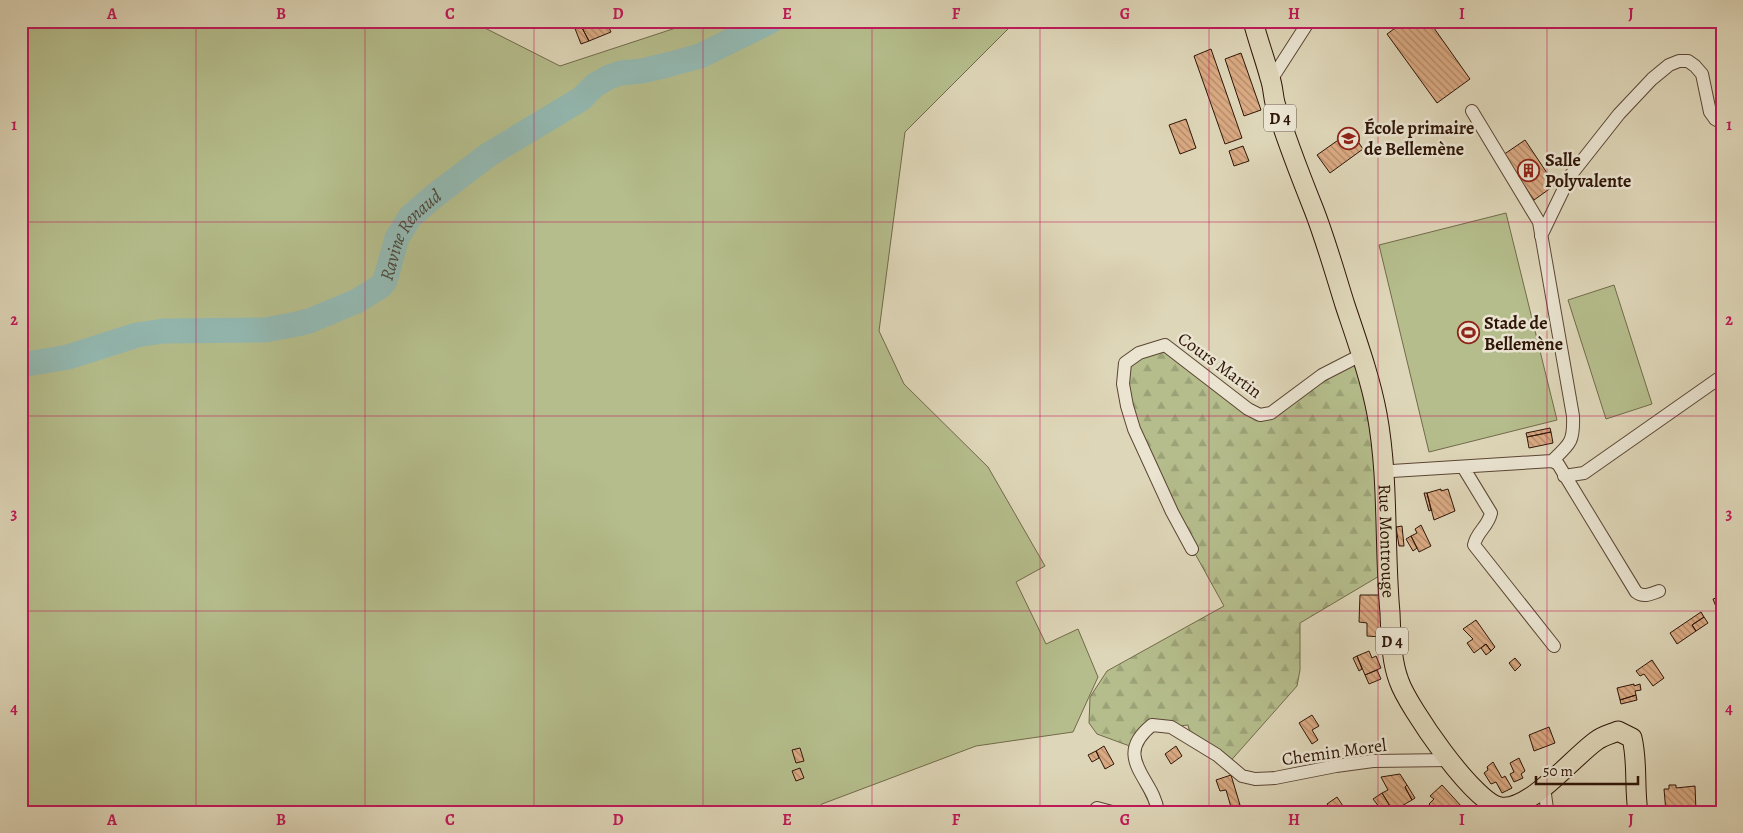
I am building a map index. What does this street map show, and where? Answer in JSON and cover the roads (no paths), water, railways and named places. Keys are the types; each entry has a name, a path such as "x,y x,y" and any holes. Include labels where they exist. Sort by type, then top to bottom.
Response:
{"main road":[{"name":"Rue Montrouge","path":"1253,21 1271,80 1274,100 1315,213 1361,355 1376,413 1382,452 1386,572 1394,666 1399,683 1408,700 1449,760 1484,800 1499,807 1520,804 1597,740 1618,731 1632,738 1636,765 1635,797 1638,812"}],"street":[{"path":"1271,80 1309,21"},
{"path":"1541,236 1570,176 1619,114 1668,65 1679,61 1688,62 1695,66 1702,74 1710,112 1715,119 1722,123"},
{"path":"1472,111 1539,222 1573,416 1573,432 1569,445 1552,461"},
{"name":"Cours Martin","path":"1192,549 1172,512 1134,429 1123,384 1125,363 1139,353 1164,344 1248,409 1260,415 1271,413 1322,375 1361,355"},
{"path":"1564,476 1584,472 1718,379 1722,379"},
{"path":"1383,476 1392,471 1552,461 1558,464 1636,592 1640,595 1648,595 1659,591"},
{"path":"1463,467 1491,513 1490,522 1476,537 1474,544 1554,646"},
{"name":"Chemin Morel","path":"1158,812 1158,806 1152,792 1136,765 1135,748 1142,734 1152,726 1170,727 1217,755 1242,776 1255,779 1275,778 1373,761 1449,760"},
{"path":"1544,786 1547,809 1544,812"},
{"path":"1093,812 1097,808 1112,812"}],"waterway":[{"name":"Ravine Renaud","path":"21,365 68,357 137,335 163,331 265,330 297,324 357,301 381,286 385,281 397,238 410,217 488,155 581,99 595,85 609,77 621,73 642,71 700,56 771,21"}],"place":[{"name":"École primaire de Bellemène","path":"1348,138"},
{"name":"Salle Polyvalente","path":"1529,170"},
{"name":"Stade de Bellemène","path":"1468,333"}]}
